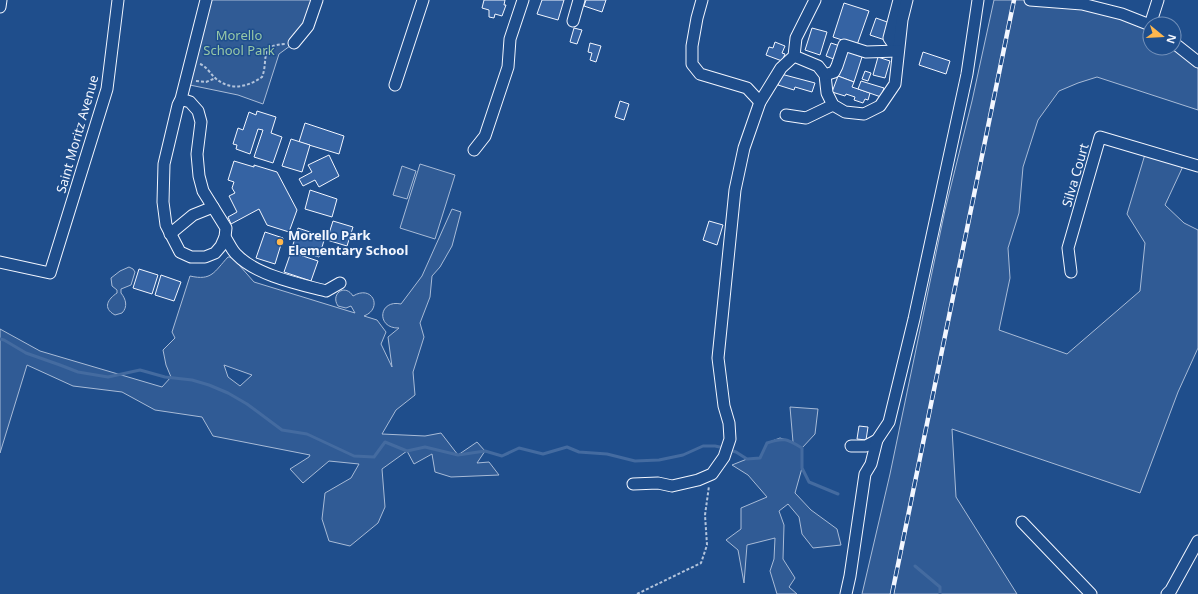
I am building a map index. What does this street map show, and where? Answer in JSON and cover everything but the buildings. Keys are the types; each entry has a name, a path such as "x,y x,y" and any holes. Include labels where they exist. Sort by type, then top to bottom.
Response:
{"street":[{"path":"0,7 1,0"},
{"name":"Saint Moritz Avenue","path":"0,262 50,273 107,89 118,0"},
{"path":"182,99 190,102 198,111 201,122 197,154 199,176 203,191 226,228 225,237 221,246 214,253 204,257 191,257 180,252 166,225 163,202 164,164 178,105 182,99 206,0"},
{"path":"294,43 308,26 316,0"},
{"path":"395,85 423,0"},
{"path":"474,150 485,136 508,67 510,39 523,0"},
{"path":"573,22 579,0"},
{"path":"702,0 692,46 692,64 700,74 747,88 760,102"},
{"path":"633,484 658,482 672,486 698,480 710,475 724,457 730,439 729,423 724,406 718,358 735,190 744,148 760,102 781,68 794,56 796,38 815,0"},
{"path":"898,51 889,38 899,0"},
{"path":"794,56 818,66 825,75 827,93 833,105 845,112 864,114 880,106 895,84 902,20 907,0"},
{"path":"846,594 865,474 870,464 877,440 889,422 912,327 967,74 978,0"},
{"path":"1030,0 1082,4 1122,14 1142,22"},
{"path":"1153,16 1158,0"},
{"path":"825,75 834,72 844,45 866,52 898,51"},
{"path":"1182,49 1198,62"},
{"path":"786,115 806,118 833,105"},
{"name":"Silva Court","path":"1071,272 1068,248 1100,138 1198,166"},
{"path":"170,234 193,215 213,207"},
{"path":"225,237 236,255 252,267 293,282 326,291 340,283"},
{"path":"851,446 866,446 877,440"},
{"path":"1022,522 1091,594"},
{"path":"1167,594 1171,590 1198,541"}],"path":[{"path":"191,61 204,65 216,78 226,85 235,87 257,81 262,77 265,58 270,47 275,44 294,43"},
{"path":"187,78 198,82 206,82 216,78"},
{"path":"637,594 701,563 707,545 705,515 710,475"}],"green space":[{"name":"Morello School Park","path":"206,0 317,0 294,43 279,54 263,104 238,95 185,84"},
{"path":"994,0 1083,0 1142,22 1142,56 1182,56 1182,53 1198,62 1198,110 1097,77 1059,91 1038,120 1023,167 1019,213 1008,248 1010,278 999,330 1067,354 1140,291 1145,243 1127,214 1146,151 1185,162 1165,205 1184,223 1198,230 1198,348 1178,392 1140,493 952,429 956,497 1017,594 862,594 890,474 945,210 972,101"},
{"path":"420,164 455,175 435,239 400,228"},
{"path":"402,166 416,171 407,199 393,195"},
{"path":"452,209 461,212 452,246 440,267 432,276 430,297 420,323 424,337 413,372 415,395 396,410 382,434 425,436 441,433 458,455 477,442 485,451 477,463 489,462 499,475 451,477 435,472 432,454 414,464 407,451 382,469 385,507 378,523 350,546 329,541 322,519 325,493 351,478 359,464 329,461 303,483 290,469 310,455 213,436 202,417 155,410 122,392 73,386 27,365 0,453 0,329 40,351 162,387 171,377 166,365 163,350 175,338 172,332 190,276 208,276 216,271 228,257 232,257 254,282 355,313 351,306 346,308 338,306 336,302 337,294 343,290 346,290 353,296 360,293 370,295 374,303 373,308 370,313 364,316 377,320 386,332 381,344 392,367 388,337 399,328 386,324 383,320 384,310 393,304 401,304 422,276","holes":["224,365 252,375 240,386 228,377"]},
{"path":"129,267 135,272 131,285 121,289 126,306 122,313 115,315 108,307 109,301 117,293 117,290 112,286 111,278 120,271"},
{"path":"790,407 818,409 815,434 802,448 802,468 795,493 811,510 837,529 841,545 813,548 802,534 799,517 788,504 779,511 784,525 783,559 795,578 789,587 797,594 777,594 770,571 774,559 775,538 747,545 744,583 738,550 726,540 741,529 741,508 767,497 748,475 732,465 747,459 760,458 767,443 780,438 793,442"}],"waterway":[{"path":"0,339 26,353 78,372 108,377 140,370 165,377 192,380 209,385 228,393 247,404 282,430 307,434 354,456 374,457 385,442 407,451 425,447 458,455 485,451 502,456 519,448 543,454 567,447 579,452 607,454 635,461 659,460 683,455 703,446 724,448"},
{"path":"729,450 736,452 747,459 760,458 767,443 778,440 789,441 802,448 802,468 809,482 838,494"},
{"path":"915,566 940,587 940,594"}],"railway":[{"path":"892,594 1014,0"}],"place":[{"name":"Morello Park Elementary School","path":"280,242"}]}
